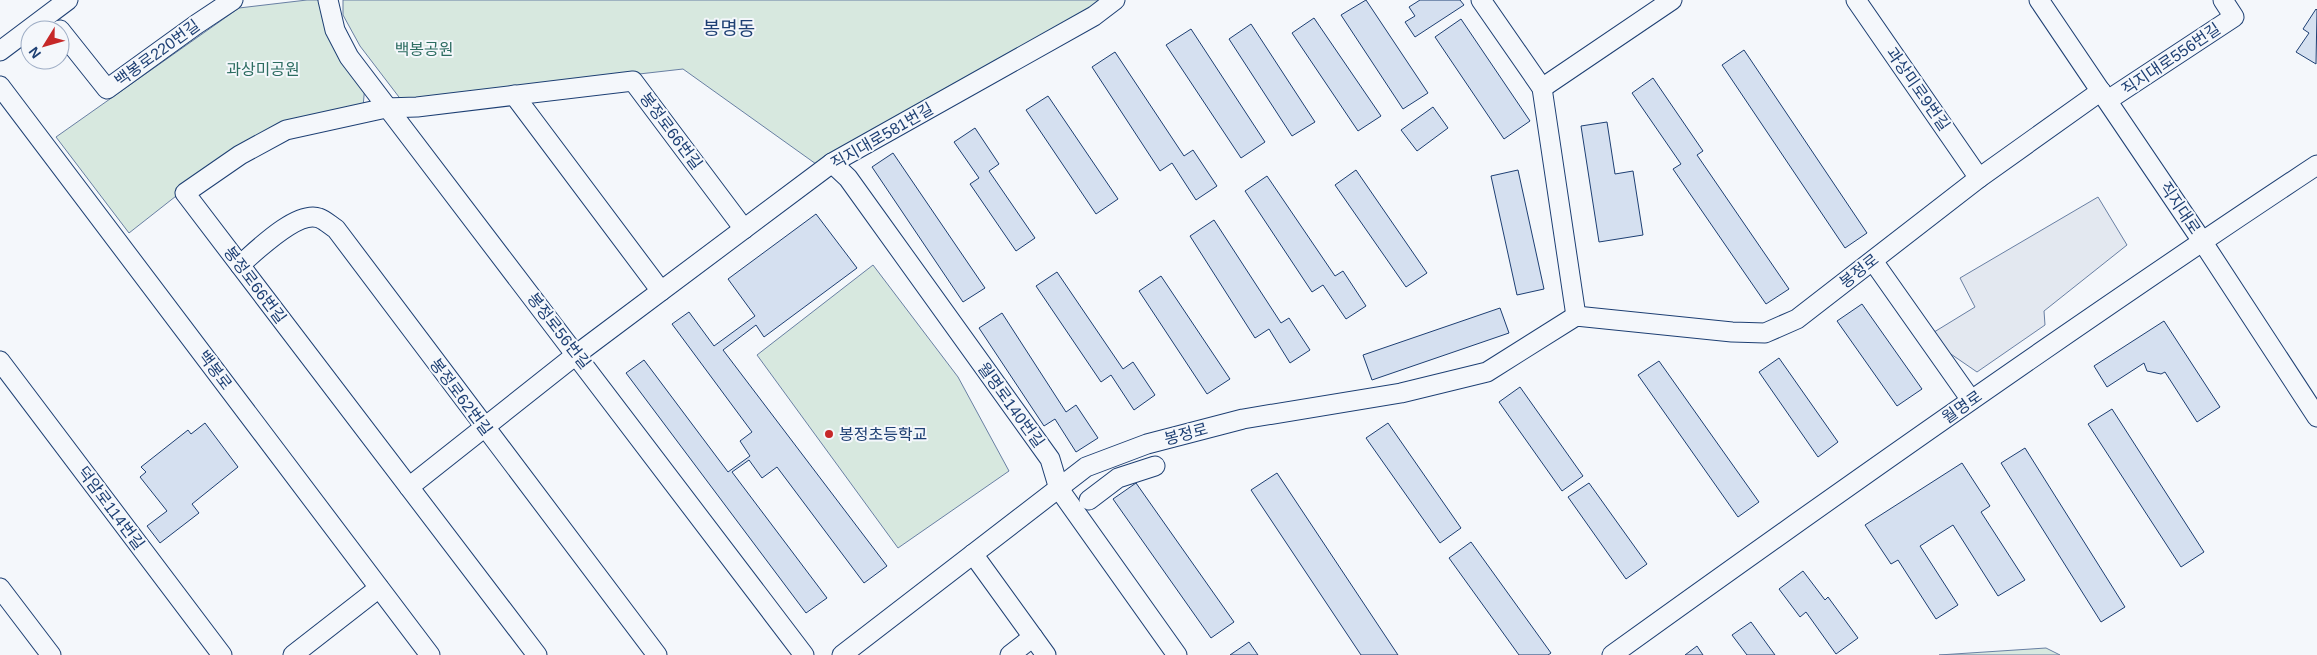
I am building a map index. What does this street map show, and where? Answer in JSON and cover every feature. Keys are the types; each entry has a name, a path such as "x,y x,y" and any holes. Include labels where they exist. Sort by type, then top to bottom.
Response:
{"street":[{"path":"0,51 68,0"},
{"name":"백봉로220번길","path":"70,43 107,89 196,24 233,0"},
{"name":"봉정로56번길","path":"328,0 335,30 349,57 386,108 577,354 804,655"},
{"name":"직지대로581번길","path":"409,487 577,354 832,163 1094,16 1115,0"},
{"path":"1480,0 1542,88 1576,316"},
{"path":"1542,88 1672,0"},
{"name":"과상미로9번길","path":"1856,0 1979,178"},
{"name":"직지대로","path":"2039,0 2202,241 2317,418"},
{"name":"직지대로556번길","path":"2104,96 2234,16 2223,0"},
{"path":"48,15 52,20"},
{"name":"봉정로66번길","path":"537,655 185,193 240,155 286,130 386,108 417,107 633,81 744,229"},
{"name":"백봉로","path":"0,86 430,655"},
{"path":"514,95 661,291"},
{"name":"봉정로","path":"842,655 1086,467 1146,444 1243,419 1401,393 1488,372 1576,316 1732,332 1765,333 1797,319 1979,178 2104,96"},
{"name":"월명로140번길","path":"832,163 848,178 1050,459 1059,489 1177,655"},
{"name":"월명로","path":"1612,655 1971,400 2202,241 2317,165"},
{"name":"봉정로62번길","path":"240,265 277,234 299,220 318,218 336,229 657,655"},
{"path":"1872,261 1971,400"},
{"name":"덕암로114번길","path":"0,361 222,655"},
{"path":"1089,500 1118,478 1154,466"},
{"path":"974,554 1046,655"},
{"path":"0,588 52,655"},
{"path":"292,655 380,588"},
{"path":"1010,655 1033,637"}],"green space":[{"name":"과상미공원","path":"318,0 331,38 365,85 363,107 286,128 185,189 129,233 56,137 239,8"},
{"name":"백봉공원","path":"343,0 1104,0 816,164 683,69 402,101 360,46 343,15"},
{"path":"873,265 958,377 1009,471 898,548 757,355"},
{"path":"2046,648 2060,655 1939,655"}],"shaded area":[{"path":"2098,197 2127,245 2044,311 2045,325 1977,372 1926,337 1975,307 1960,278"}],"building":[{"path":"1366,0 1428,93 1403,109 1341,15"},
{"path":"1420,0 1460,0 1464,5 1415,37 1405,22 1415,16 1409,7"},
{"path":"2316,9 2316,64 2296,52 2309,33 2303,29"},
{"path":"1314,18 1381,116 1358,131 1292,33"},
{"path":"1461,19 1530,121 1504,139 1435,37"},
{"path":"1251,24 1315,122 1292,136 1229,39"},
{"path":"1191,29 1265,142 1241,158 1166,45"},
{"path":"1744,50 1867,233 1845,248 1722,65"},
{"path":"1115,52 1184,156 1193,150 1217,186 1196,200 1172,163 1160,171 1092,67"},
{"path":"1653,78 1703,151 1697,155 1789,289 1766,304 1673,169 1681,164 1632,93"},
{"path":"1048,96 1118,199 1096,214 1026,110"},
{"path":"1433,107 1448,128 1417,151 1401,130"},
{"path":"1607,122 1615,174 1633,171 1643,235 1599,242 1581,126"},
{"path":"975,128 999,164 989,171 1035,238 1016,251 970,184 979,178 954,142"},
{"path":"893,153 985,288 963,302 872,167"},
{"path":"1356,170 1427,273 1406,287 1335,185"},
{"path":"1518,170 1544,289 1517,295 1491,176"},
{"path":"1267,176 1335,276 1343,271 1366,306 1346,319 1323,285 1312,292 1245,191"},
{"path":"816,214 857,268 764,337 756,325 723,350 887,566 864,583 777,467 762,478 749,460 732,472 827,598 806,613 626,373 644,360 728,472 750,456 740,441 752,432 672,324 689,312 714,346 755,316 728,279"},
{"path":"1214,220 1281,323 1289,318 1310,350 1290,363 1269,329 1255,338 1190,236"},
{"path":"1057,272 1123,369 1133,362 1155,395 1134,410 1111,375 1101,382 1036,286"},
{"path":"1161,276 1230,379 1207,394 1139,291"},
{"path":"1862,304 1922,389 1897,406 1837,321"},
{"path":"1500,308 1509,333 1372,380 1363,355"},
{"path":"1002,313 1066,412 1076,405 1098,438 1076,452 1055,419 1044,426 979,328"},
{"path":"2164,321 2220,407 2197,422 2165,372 2161,374 2147,371 2144,363 2107,387 2094,366"},
{"path":"1779,358 1838,442 1818,457 1759,372"},
{"path":"1659,361 1759,502 1738,517 1638,375"},
{"path":"1520,387 1583,476 1562,491 1499,402"},
{"path":"2112,409 2204,552 2181,567 2088,424"},
{"path":"205,423 238,467 192,504 199,513 160,543 147,526 167,511 140,477 146,472 141,467 188,430 191,434"},
{"path":"1388,423 1461,528 1440,543 1366,438"},
{"path":"2025,448 2125,607 2101,622 2001,463"},
{"path":"1962,463 1990,506 1981,512 2025,580 1998,596 1953,525 1920,546 1958,605 1936,619 1898,560 1891,564 1865,525"},
{"path":"1277,473 1398,655 1361,655 1251,490"},
{"path":"1136,483 1234,622 1211,638 1113,499"},
{"path":"1589,483 1647,564 1626,579 1568,497"},
{"path":"1471,542 1551,653 1548,655 1519,655 1449,558"},
{"path":"1803,571 1825,600 1828,597 1858,638 1836,654 1806,612 1800,617 1779,589"},
{"path":"1751,622 1775,655 1747,655 1732,635"},
{"path":"1249,642 1258,655 1230,655"},
{"path":"1697,646 1703,655 1685,655"}],"place":[{"name":"봉정초등학교","path":"829,434"}],"district":[{"name":"봉명동","path":"729,28"}]}
